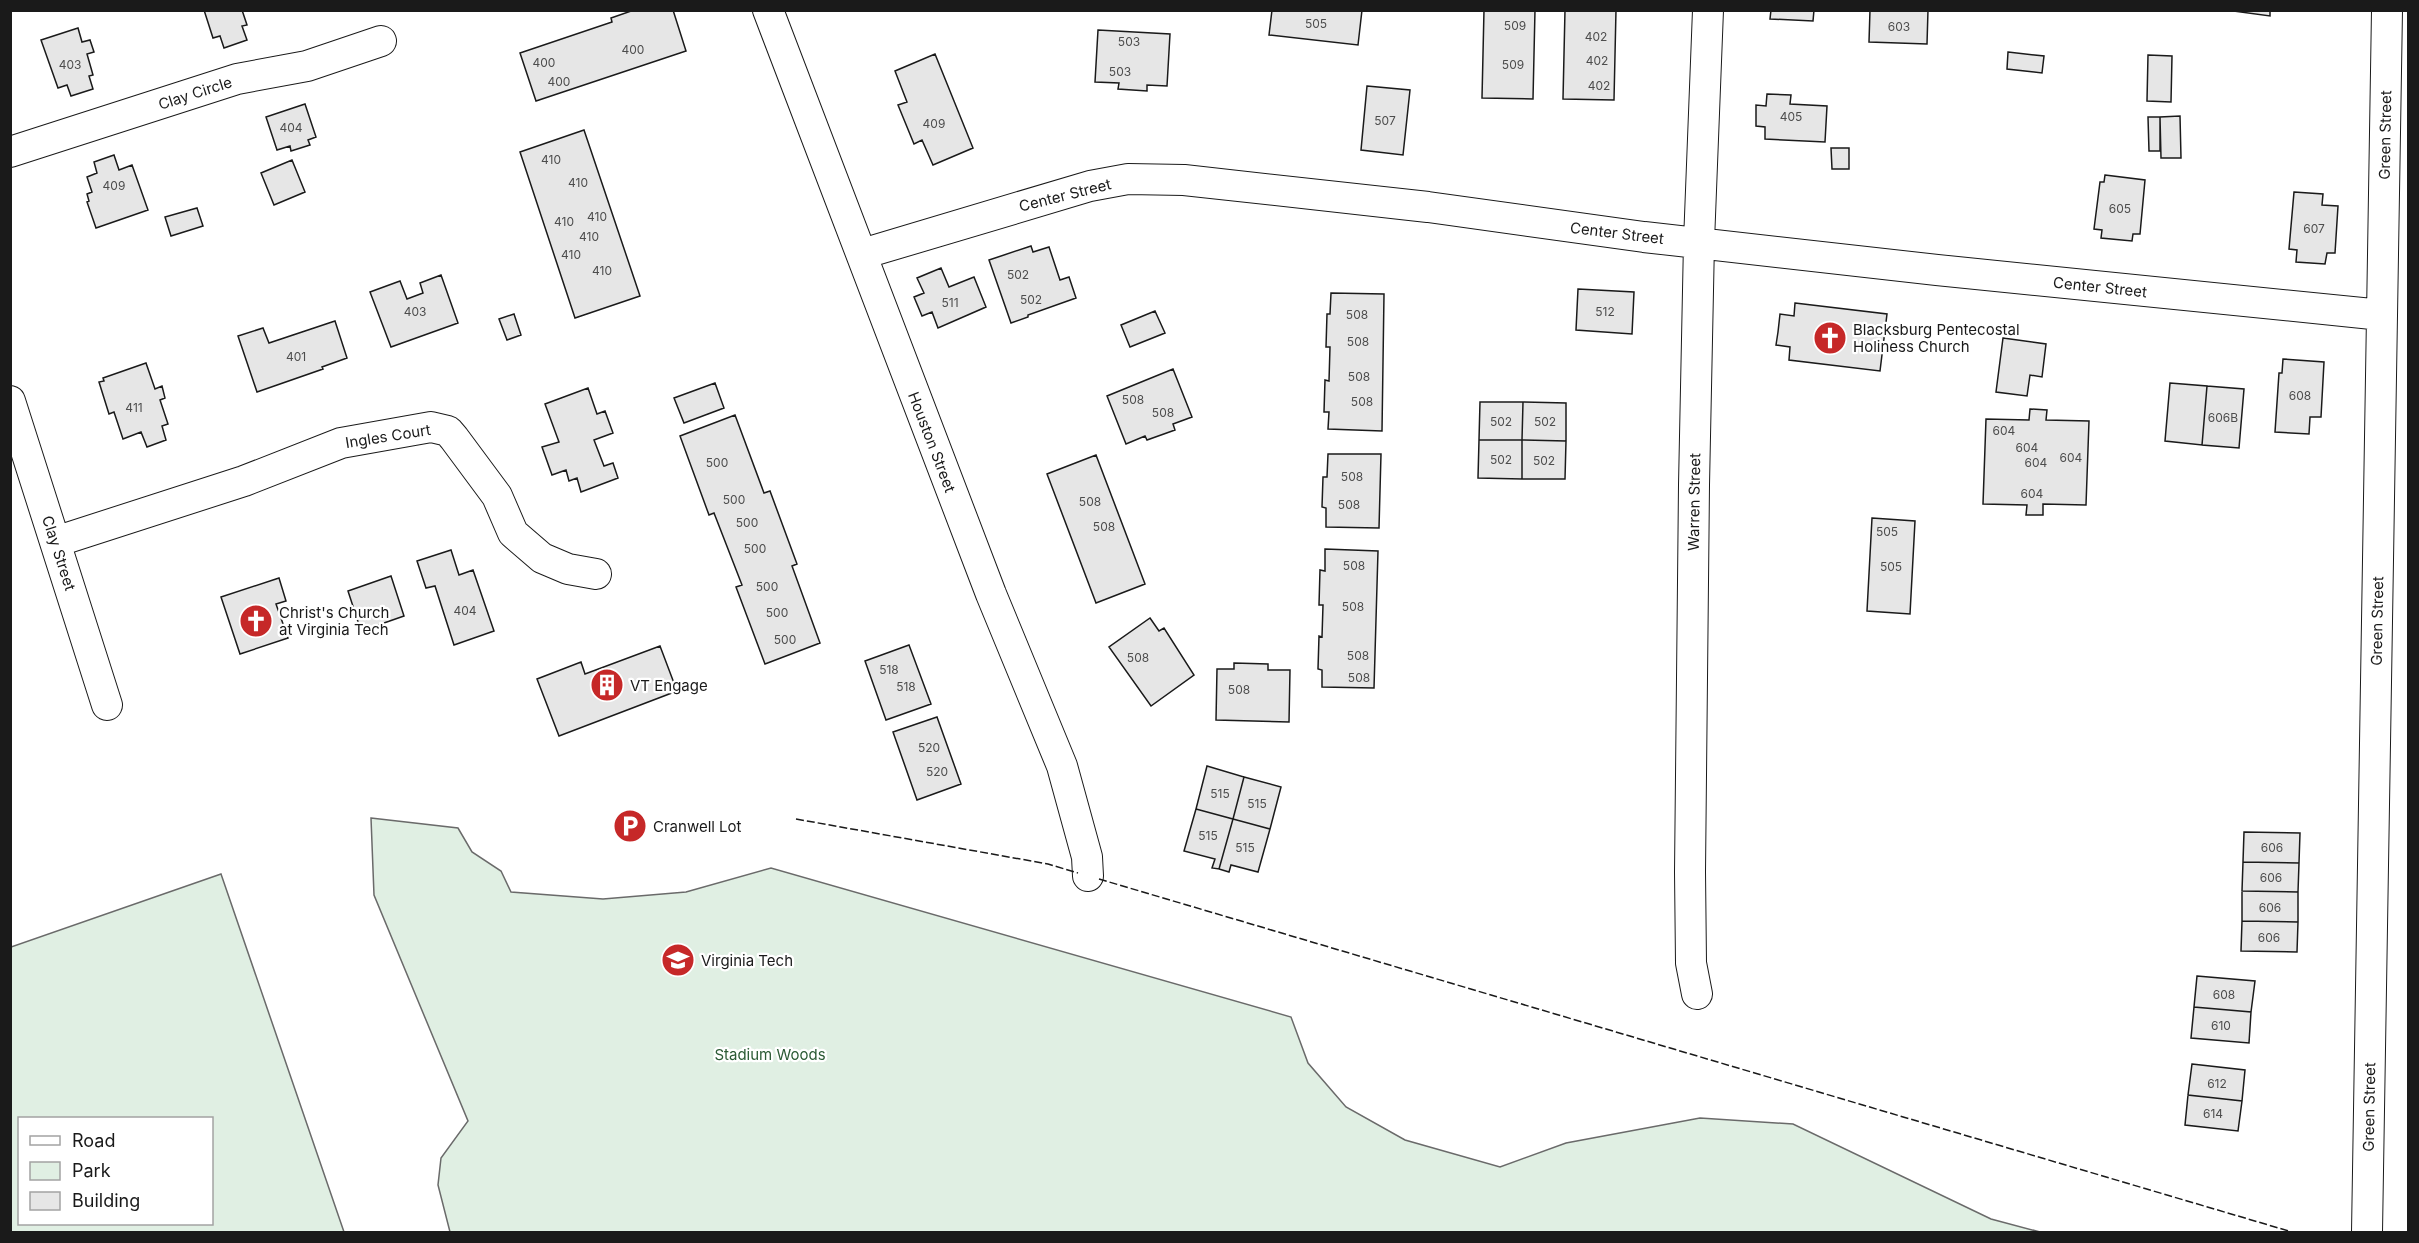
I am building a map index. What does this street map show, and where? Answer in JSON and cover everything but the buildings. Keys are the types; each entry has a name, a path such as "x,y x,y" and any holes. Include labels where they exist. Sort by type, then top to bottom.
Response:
{"street":[{"name":"Houston Street","path":"768,10 991,594 1062,766 1087,857 1088,876"},
{"name":"Warren Street","path":"1697,994 1691,963 1690,872 1699,242 1708,10"},
{"name":"Green Street","path":"2367,1232 2387,10"},
{"name":"Clay Circle","path":"10,152 237,79 307,66 381,41"},
{"name":"Center Street","path":"862,254 1070,191 1128,179 1150,178 1428,207 1937,270 2382,315"},
{"name":"Clay Street","path":"10,400 107,705"},
{"name":"Ingles Court","path":"55,542 244,481 341,443 437,427 448,431 496,496 513,533 542,558 568,569 596,574"}],"green space":[{"name":"Stadium Woods","path":"371,818 458,828 472,852 501,871 511,892 603,899 686,892 771,868 1291,1017 1308,1063 1346,1107 1405,1140 1500,1167 1566,1143 1700,1118 1793,1124 1991,1219 2040,1232 450,1232 438,1185 441,1158 468,1121 374,895"},
{"path":"221,874 344,1232 11,1232 11,947"}],"fence":[{"path":"796,819 1048,864 1078,873"},
{"path":"1099,879 2292,1232"}],"place":[{"name":"Blacksburg Pentecostal Holiness Church","path":"1830,338"},
{"name":"Christ's Church at Virginia Tech","path":"256,621"},
{"name":"VT Engage","path":"607,685"},
{"name":"Cranwell Lot","path":"630,826"},
{"name":"Virginia Tech","path":"678,960"}]}
